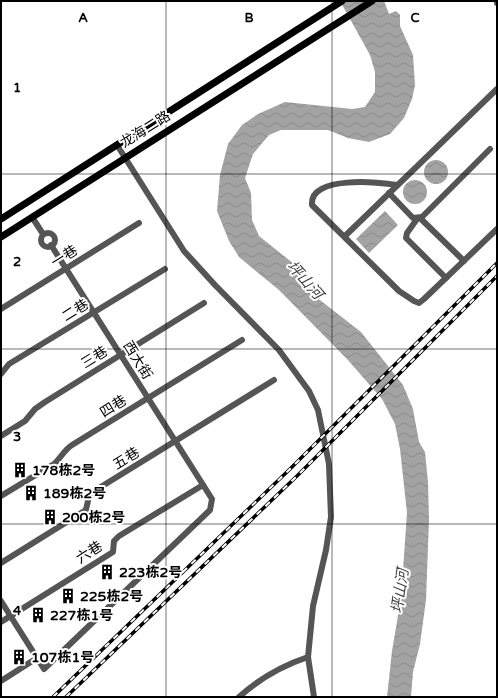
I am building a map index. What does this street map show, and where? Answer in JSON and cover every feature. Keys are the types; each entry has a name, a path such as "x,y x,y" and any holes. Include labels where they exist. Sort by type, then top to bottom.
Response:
{"main road":[{"name":"龙海二路","path":"1,218 342,1"},
{"name":"龙海二路","path":"1,237 372,1"}],"street":[{"path":"345,236 497,89"},
{"path":"117,145 184,250 215,285 279,350 308,390 318,410 329,464 331,517 326,550 313,606 308,657 314,697"},
{"path":"446,278 406,238 407,233 419,218 490,149"},
{"path":"397,185 368,182 330,185 322,188 311,200 312,205 399,291 414,302 419,303 424,299 497,229"},
{"path":"389,193 413,218 419,218 464,261"},
{"path":"32,217 43,234 41,238 43,245 51,245 54,242 53,235 49,233 43,234"},
{"name":"一巷","path":"1,309 139,223"},
{"name":"西大街","path":"37,658 44,669 210,510 212,499 51,245"},
{"name":"二巷","path":"1,374 9,364 165,269"},
{"name":"三巷","path":"1,436 25,421 35,409 44,402 204,304"},
{"name":"四巷","path":"1,496 54,464 60,459 65,450 72,445 242,340"},
{"name":"五巷","path":"1,562 86,510 89,496 92,493 274,380"},
{"name":"六巷","path":"1,622 113,552 114,542 119,536 204,486"},
{"path":"1,601 37,658 1,681"},
{"path":"239,697 266,675 286,664 308,657"}],"water":[{"path":"340,1 384,1 389,14 396,11 400,15 400,26 413,55 415,85 412,99 404,118 390,134 369,142 348,138 328,130 281,130 269,135 253,154 245,178 251,193 252,220 259,236 299,268 305,286 316,297 361,332 403,385 413,409 419,442 425,452 428,482 429,520 426,600 420,644 413,672 411,697 387,697 392,651 401,598 407,513 400,449 395,424 382,399 347,359 279,290 239,257 229,241 217,211 220,175 228,144 242,125 258,114 285,102 352,109 365,107 375,92 375,72 370,55"},
{"path":"436,160 441,161 447,167 447,177 441,183 436,184 431,183 425,177 424,172 425,167 431,161"},
{"path":"415,180 420,181 426,187 426,197 420,203 415,204 410,203 404,197 403,192 404,187 410,181"},
{"path":"385,211 398,225 369,253 356,239"}],"railway":[{"path":"53,697 290,469 497,263"},
{"path":"66,697 297,476 497,276"}],"place":[{"name":"178栋2号","path":"20,470"},
{"name":"189栋2号","path":"31,493"},
{"name":"200栋2号","path":"50,517"},
{"name":"223栋2号","path":"107,572"},
{"name":"225栋2号","path":"68,596"},
{"name":"227栋1号","path":"38,615"},
{"name":"107栋1号","path":"19,657"}],"water label":[{"name":"坪山河","path":"305,280"},
{"name":"坪山河","path":"400,591"}]}
